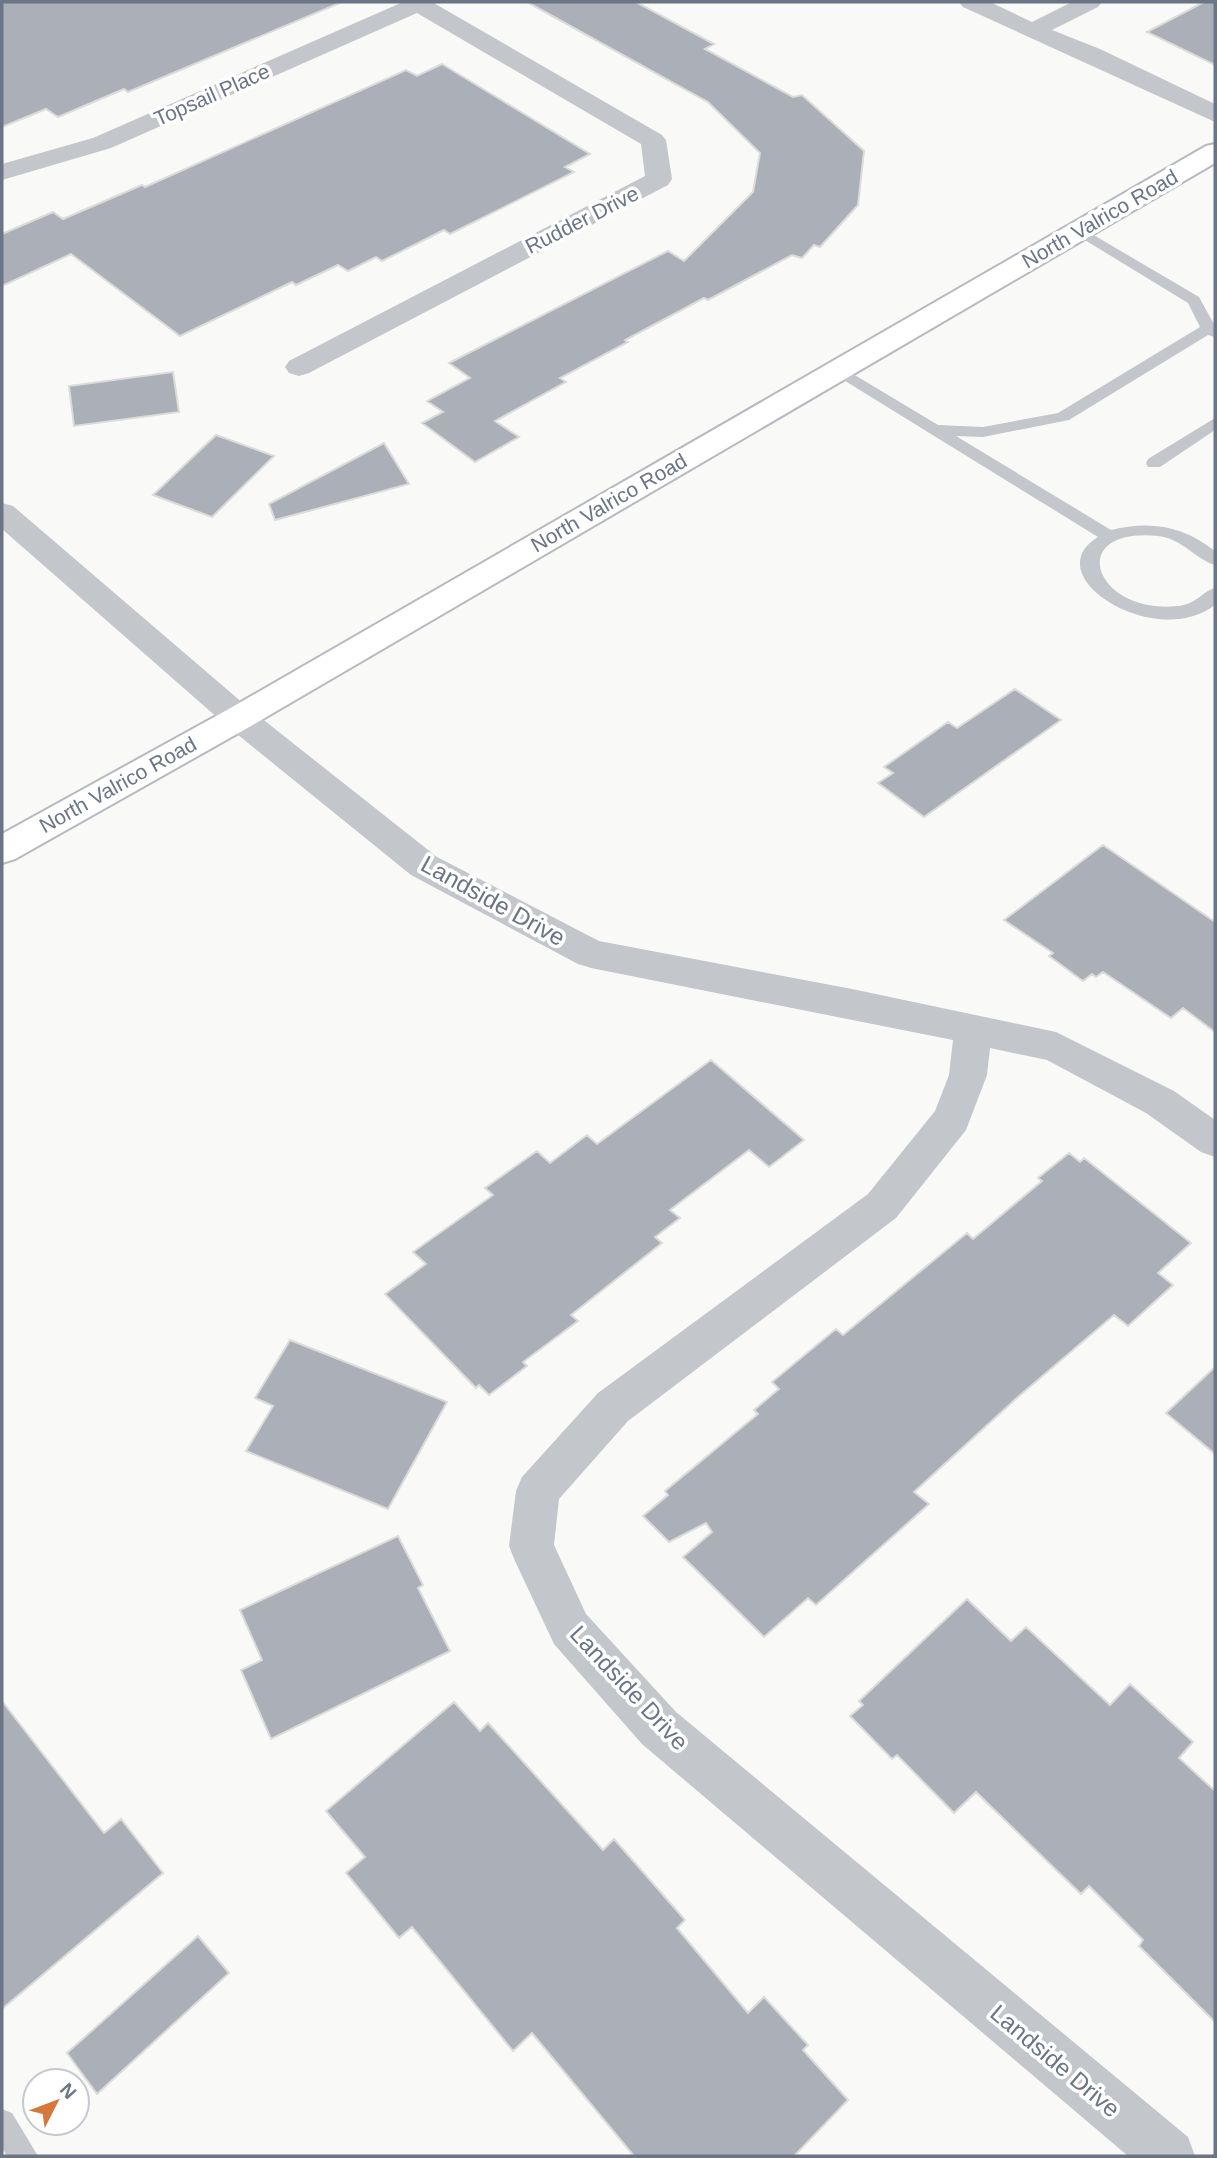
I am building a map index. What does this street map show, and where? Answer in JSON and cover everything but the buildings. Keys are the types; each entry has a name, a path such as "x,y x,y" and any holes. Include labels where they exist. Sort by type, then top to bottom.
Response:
{"street":[{"path":"971,2 1032,31 1091,54 1215,114"},
{"path":"1032,31 1090,2"},
{"name":"Topsail Place","path":"2,172 102,143 416,3"},
{"name":"Rudder Drive","path":"299,367 659,179 653,139 416,3"},
{"name":"North Valrico Road","path":"2,850 239,718 1215,152"},
{"name":"Landside Drive","path":"6,522 239,718 424,866 591,954 1056,1047 1160,1102 1215,1141"},
{"name":"Landside Drive","path":"973,1029 968,1075 952,1119 882,1206 613,1407 538,1491 531,1546 570,1629 659,1728 1169,2156"}],"lane":[{"path":"932,430 983,432 1063,417 1211,330 1194,300 1080,231"},
{"path":"837,371 1109,536"},
{"path":"1154,463 1215,423"},
{"path":"1215,559 1204,547 1187,537 1167,530 1136,529 1109,536 1096,546 1090,559 1090,573 1099,588 1114,600 1145,611 1179,613 1198,608 1215,594"},
{"path":"2,2123 24,2156"}]}
